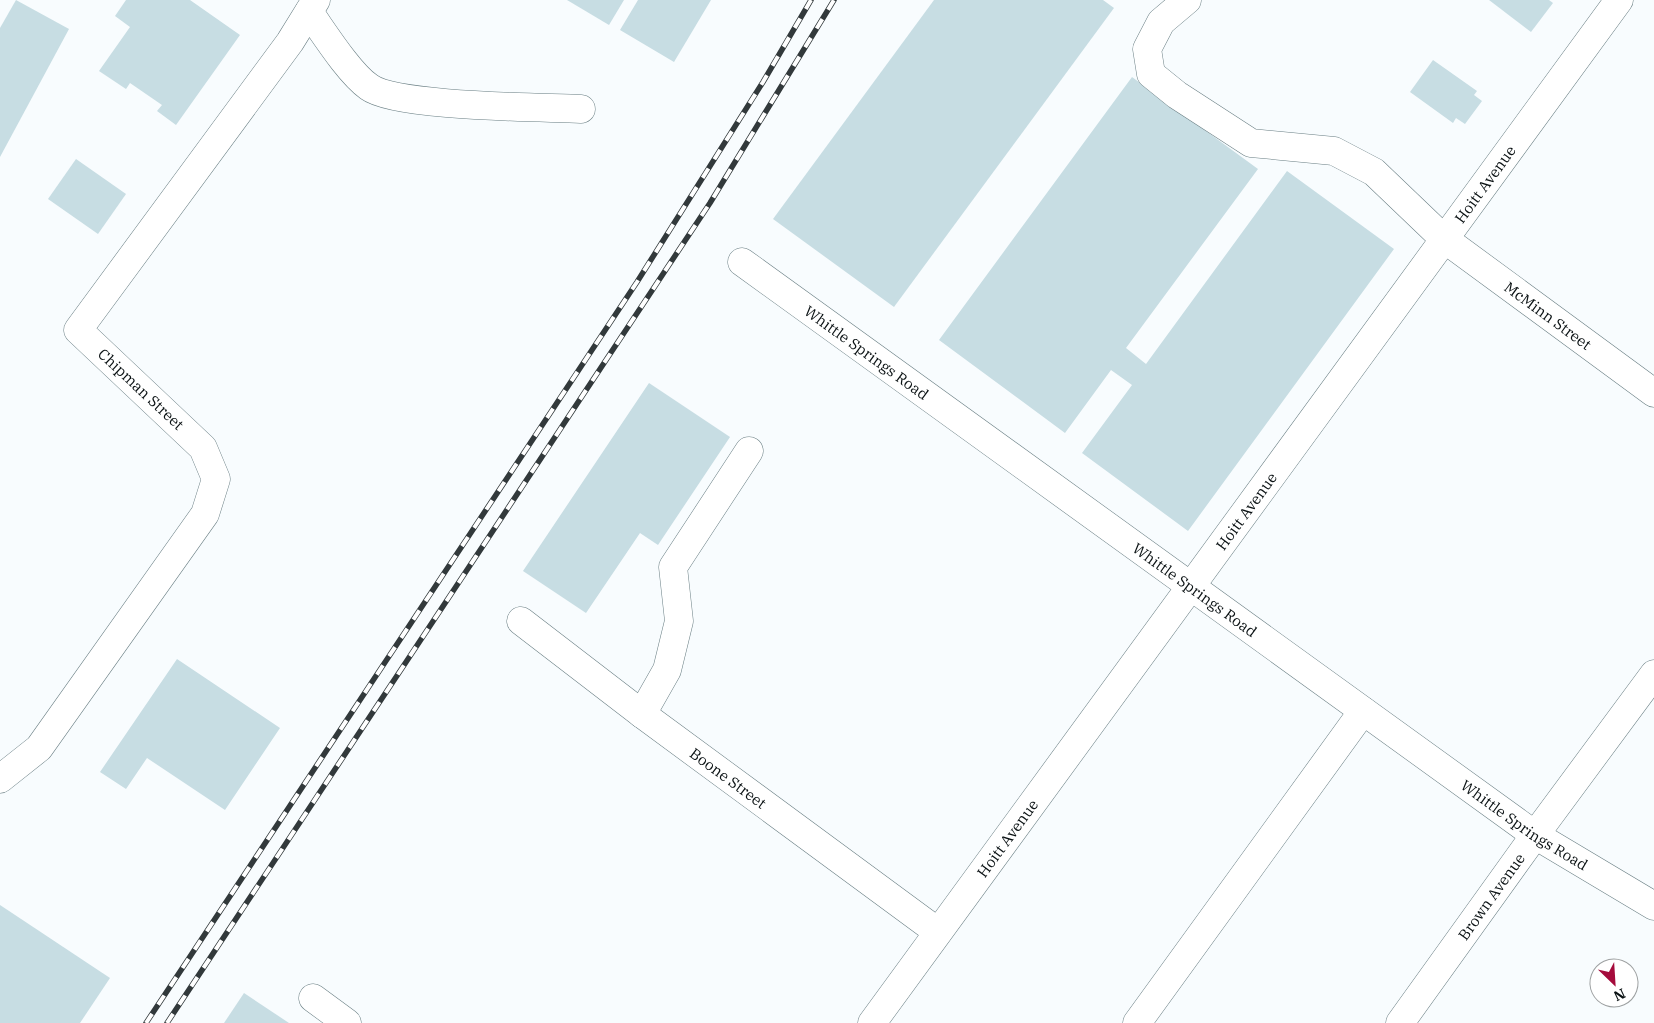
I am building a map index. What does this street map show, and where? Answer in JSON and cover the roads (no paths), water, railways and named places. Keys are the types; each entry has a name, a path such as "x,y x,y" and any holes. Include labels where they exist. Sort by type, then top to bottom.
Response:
{"street":[{"name":"McMinn Street","path":"1187,0 1161,22 1147,49 1151,74 1177,95 1251,143 1334,151 1374,172 1443,238 1654,392"},
{"name":"Hoitt Avenue","path":"872,1023 1192,586 1443,238 1619,0"},
{"path":"313,6 343,58 369,88 406,100 581,109"},
{"name":"Chipman Street","path":"0,779 5,777 39,748 205,514 216,479 203,448 78,330 290,42 313,6"},
{"name":"Whittle Springs Road","path":"742,262 1535,835 1654,906"},
{"path":"642,714 667,670 679,621 673,567 749,452"},
{"name":"Boone Street","path":"521,621 642,714 938,932"},
{"name":"Brown Avenue","path":"1400,1023 1654,674"},
{"path":"1138,1023 1362,711"},
{"path":"313,998 347,1023"}],"railway":[{"path":"146,1023 637,282 763,82 811,0"},
{"path":"167,1023 710,203 834,0"}]}
